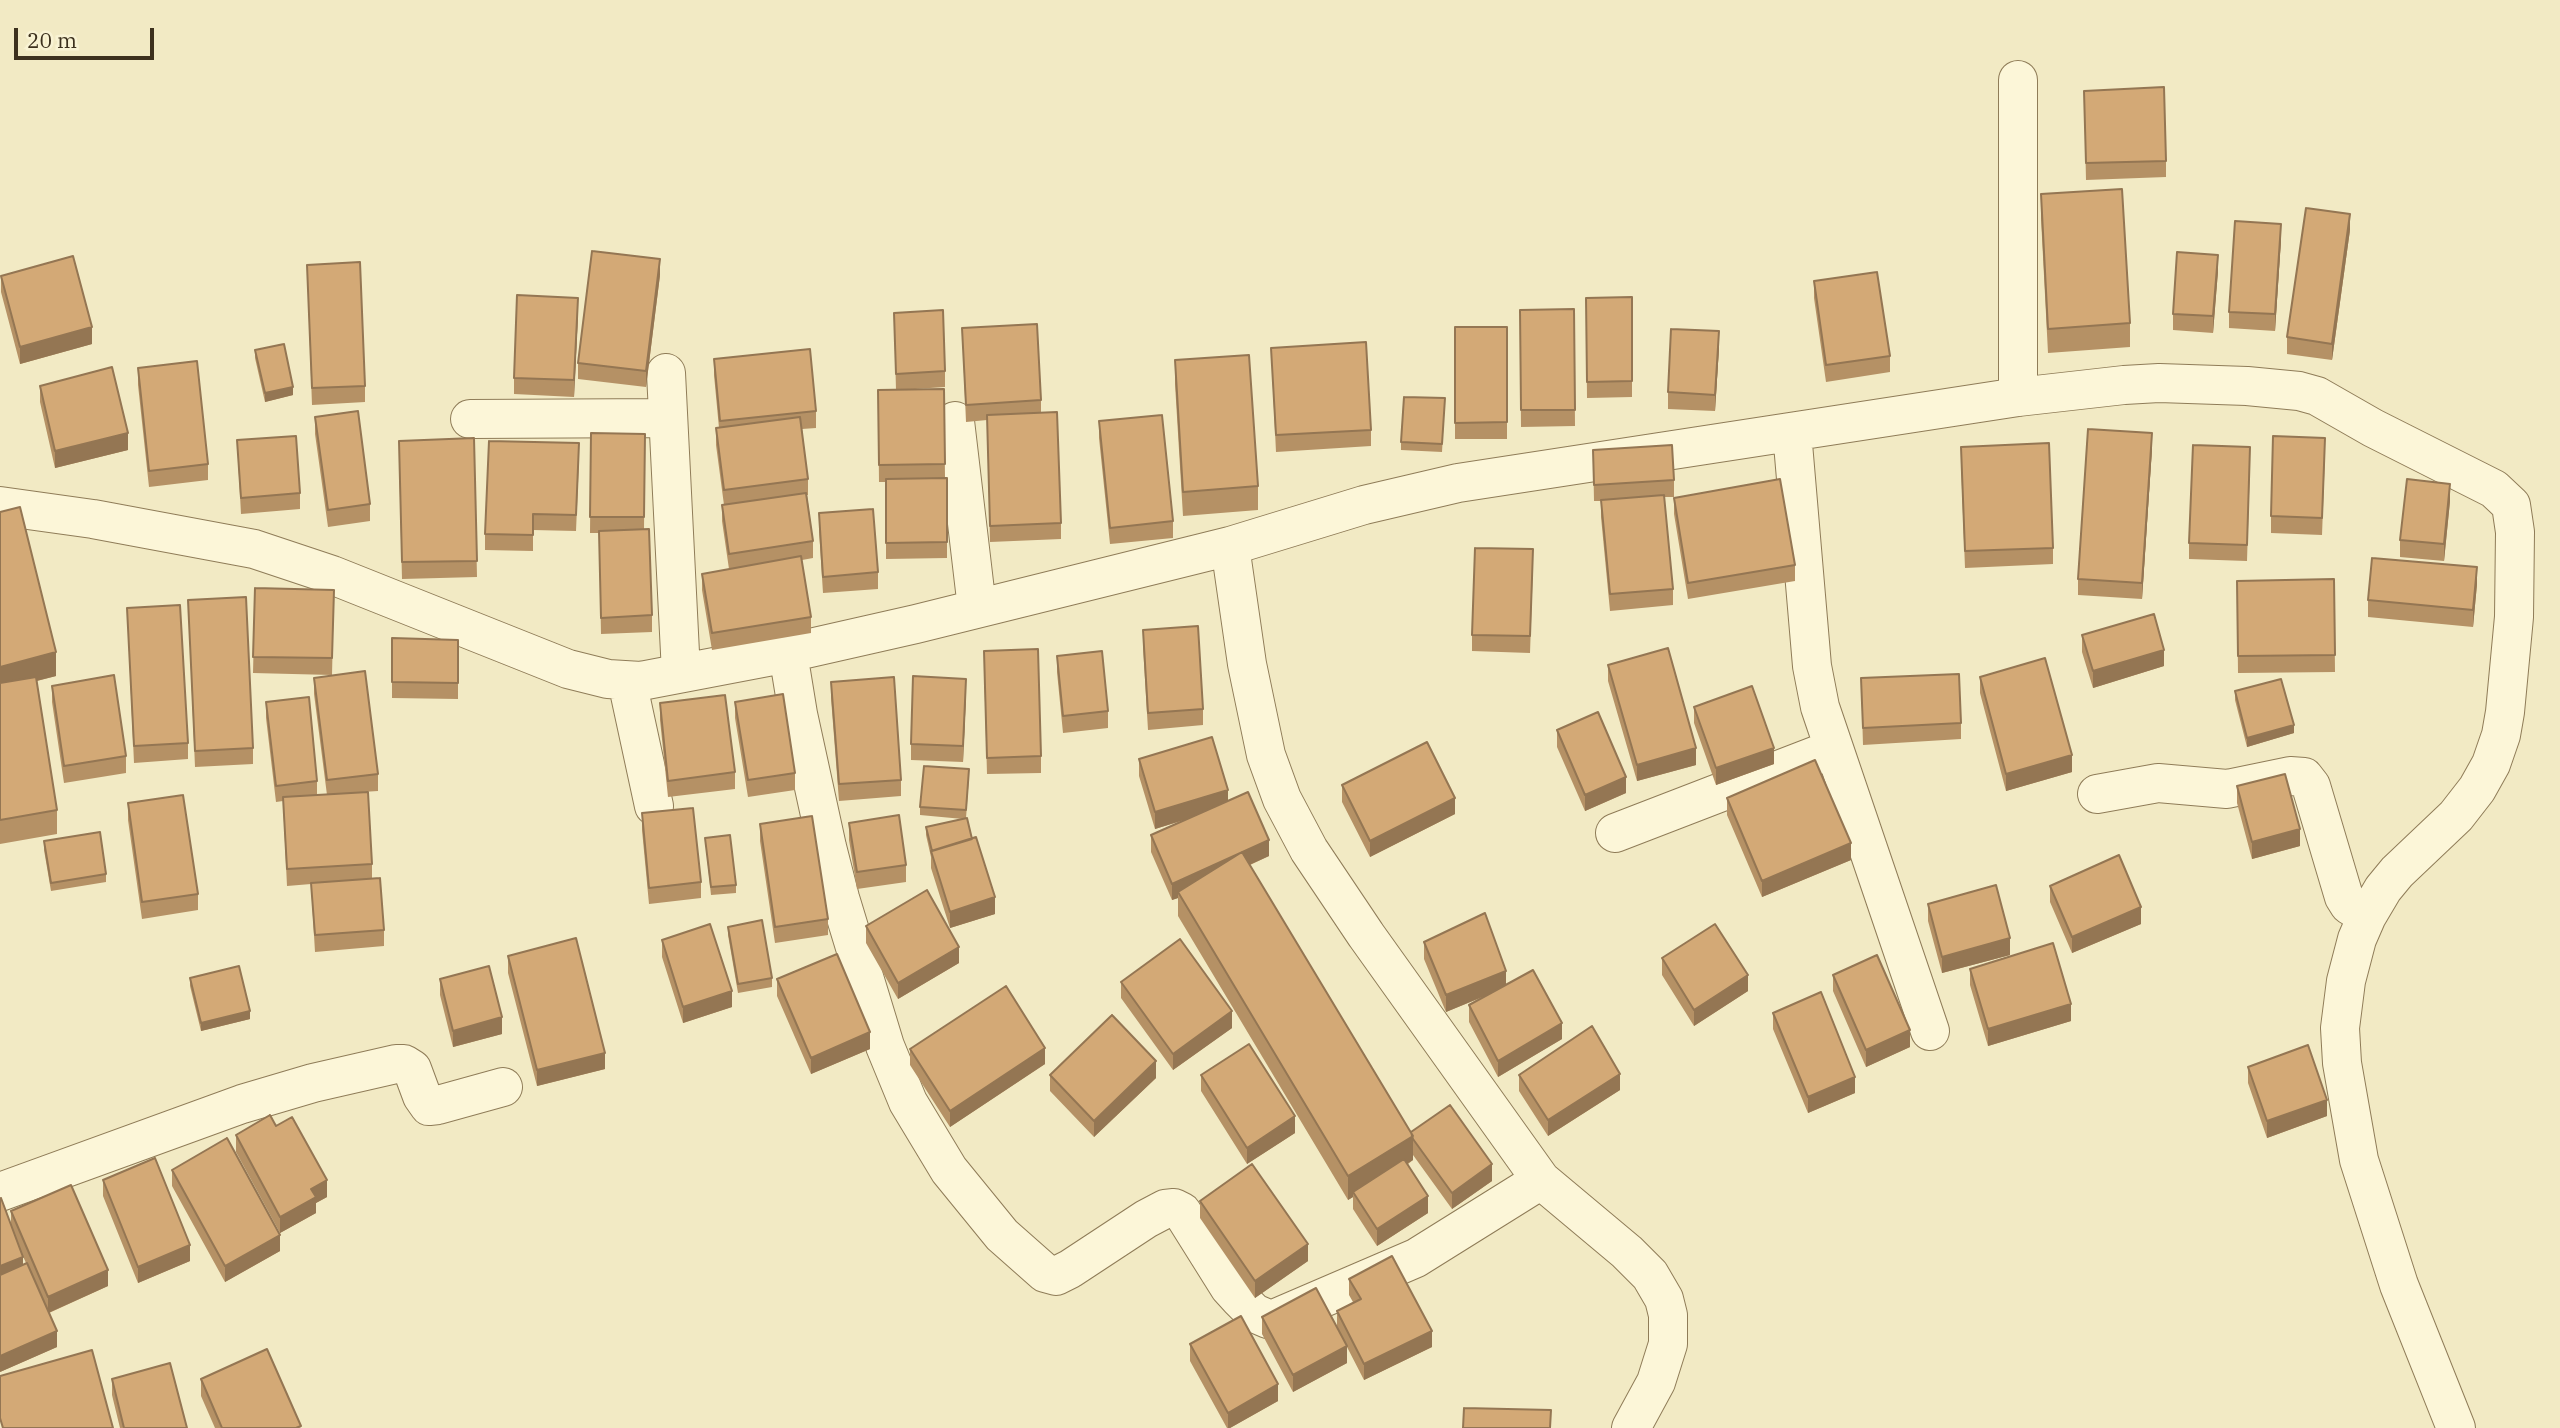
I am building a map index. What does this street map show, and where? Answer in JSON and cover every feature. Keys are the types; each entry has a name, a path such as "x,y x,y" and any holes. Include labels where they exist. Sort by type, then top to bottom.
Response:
{"street":[{"path":"2018,80 2018,397"},
{"path":"666,373 681,673"},
{"path":"0,506 82,517 254,549 332,575 541,660 600,677 641,681 788,653 977,608 1230,546 1364,505 1458,483 2018,397 2159,383 2299,391 2317,396 2373,428 2494,489 2511,505 2515,532 2514,617 2505,712 2498,745 2477,789 2456,816 2383,889 2367,916 2357,939 2346,981 2340,1028 2358,1160 2399,1284 2456,1428"},
{"path":"470,419 667,418"},
{"path":"955,421 977,608"},
{"path":"1792,432 1812,666 1820,707 1930,1031"},
{"path":"1230,546 1247,664 1264,745 1293,822 1309,850 1366,935 1541,1180 1627,1252 1650,1275 1664,1299 1668,1315 1668,1344 1656,1382 1631,1428"},
{"path":"788,653 798,714 846,919 885,1046 908,1102 949,1170 1002,1235 1045,1273 1056,1276 1070,1269 1146,1219 1174,1208 1182,1212 1229,1287 1239,1298 1254,1313 1275,1319 1416,1258 1541,1180"},
{"path":"627,681 654,806"},
{"path":"1615,833 1833,749"},
{"path":"2097,794 2158,783 2227,789 2290,776 2304,777 2311,786 2344,897 2349,905 2367,916"},
{"path":"0,1192 242,1104 313,1083 396,1064 404,1064 412,1069 422,1096 429,1106 503,1087"}],"building":[{"path":"2164,87 2166,161 2086,163 2084,91"},
{"path":"2122,189 2130,323 2048,329 2041,194"},
{"path":"2306,208 2350,214 2332,344 2287,337"},
{"path":"2235,221 2281,224 2275,314 2229,312"},
{"path":"592,251 660,259 646,371 578,363"},
{"path":"2177,252 2218,255 2213,316 2173,314"},
{"path":"73,256 92,327 20,347 1,276"},
{"path":"360,262 365,386 312,388 307,265"},
{"path":"1877,272 1890,356 1826,365 1814,281"},
{"path":"517,295 578,298 574,380 514,378"},
{"path":"1632,297 1632,381 1587,382 1586,298"},
{"path":"1574,309 1575,410 1521,410 1520,310"},
{"path":"943,310 945,371 896,374 894,313"},
{"path":"1037,324 1041,400 966,405 962,328"},
{"path":"1455,327 1507,327 1507,422 1455,423"},
{"path":"1671,329 1719,331 1715,395 1668,392"},
{"path":"1366,342 1371,430 1276,435 1271,348"},
{"path":"284,344 293,387 265,393 255,350"},
{"path":"810,349 816,411 720,421 714,359"},
{"path":"1249,355 1258,486 1183,492 1175,360"},
{"path":"197,361 208,464 149,471 138,368"},
{"path":"112,367 128,433 55,451 40,386"},
{"path":"944,389 945,464 879,465 878,390"},
{"path":"1404,397 1445,398 1442,444 1401,442"},
{"path":"358,411 370,504 328,510 315,417"},
{"path":"1057,412 1061,523 990,526 987,415"},
{"path":"1162,415 1173,521 1110,528 1099,421"},
{"path":"800,417 808,479 724,490 716,428"},
{"path":"2088,429 2152,433 2142,583 2078,579"},
{"path":"591,433 645,434 644,517 590,517"},
{"path":"296,436 300,493 241,498 237,440"},
{"path":"2273,436 2325,438 2322,518 2271,516"},
{"path":"474,438 477,561 402,562 399,441"},
{"path":"489,441 579,443 576,515 533,514 533,535 485,534"},
{"path":"2049,443 2053,548 1965,551 1961,447"},
{"path":"1672,445 1674,480 1594,485 1593,450"},
{"path":"2193,445 2250,447 2247,545 2189,543"},
{"path":"947,478 947,542 886,543 886,479"},
{"path":"1780,479 1795,565 1688,583 1674,498"},
{"path":"2407,479 2450,484 2444,544 2400,540"},
{"path":"806,493 813,541 729,554 722,505"},
{"path":"1664,495 1673,589 1610,594 1601,500"},
{"path":"20,507 56,652 0,667 0,512"},
{"path":"873,509 878,572 823,577 819,513"},
{"path":"649,529 652,615 601,618 599,531"},
{"path":"1475,548 1533,549 1530,636 1472,635"},
{"path":"801,556 811,617 712,633 702,574"},
{"path":"2372,558 2477,567 2473,610 2368,600"},
{"path":"2334,579 2335,655 2238,656 2237,581"},
{"path":"255,588 334,590 332,658 253,657"},
{"path":"246,597 253,748 195,751 188,600"},
{"path":"180,605 188,743 134,746 127,608"},
{"path":"2154,614 2164,650 2093,671 2082,635"},
{"path":"1198,626 1203,709 1148,713 1143,630"},
{"path":"392,638 458,640 458,683 392,682"},
{"path":"1668,648 1696,748 1637,765 1608,665"},
{"path":"1038,649 1041,756 987,758 984,651"},
{"path":"1102,651 1108,711 1063,716 1057,656"},
{"path":"2045,658 2072,755 2006,774 1980,677"},
{"path":"365,671 378,774 327,780 314,678"},
{"path":"1959,674 1961,723 1863,728 1861,678"},
{"path":"114,675 126,756 64,766 52,686"},
{"path":"913,676 966,679 963,746 911,744"},
{"path":"36,677 57,810 0,820 0,683"},
{"path":"894,677 901,780 839,784 831,682"},
{"path":"2281,679 2294,725 2247,738 2235,691"},
{"path":"1752,686 1774,748 1716,768 1694,707"},
{"path":"783,694 795,773 748,780 735,702"},
{"path":"725,695 735,772 668,781 660,703"},
{"path":"309,697 317,781 276,786 266,702"},
{"path":"1598,712 1626,777 1585,795 1557,730"},
{"path":"1212,737 1228,790 1155,812 1139,759"},
{"path":"1427,742 1455,798 1370,841 1342,785"},
{"path":"1815,760 1851,843 1762,881 1727,798"},
{"path":"924,766 969,769 966,810 920,807"},
{"path":"2285,774 2300,829 2252,842 2237,786"},
{"path":"368,792 372,864 287,869 283,797"},
{"path":"1248,792 1269,840 1172,884 1151,835"},
{"path":"183,795 198,894 142,902 128,803"},
{"path":"693,808 701,882 649,888 642,813"},
{"path":"899,815 906,865 857,872 849,823"},
{"path":"812,816 828,919 775,927 760,824"},
{"path":"967,818 972,839 932,851 926,827"},
{"path":"100,832 106,874 51,883 44,841"},
{"path":"730,835 736,885 711,887 705,838"},
{"path":"976,837 995,897 950,912 931,851"},
{"path":"1242,852 1413,1136 1348,1176 1178,892"},
{"path":"2119,855 2141,907 2072,937 2050,886"},
{"path":"380,878 384,930 315,935 311,883"},
{"path":"1996,885 2010,938 1942,957 1928,904"},
{"path":"927,890 959,947 898,983 866,926"},
{"path":"1485,913 1506,971 1446,995 1424,942"},
{"path":"762,920 772,978 738,984 728,927"},
{"path":"710,924 732,991 683,1007 662,940"},
{"path":"1715,924 1748,975 1694,1010 1662,958"},
{"path":"576,938 605,1053 537,1070 508,956"},
{"path":"1180,939 1232,1011 1173,1054 1121,982"},
{"path":"2053,943 2071,1004 1988,1029 1970,969"},
{"path":"837,954 870,1032 811,1058 777,979"},
{"path":"1877,955 1910,1030 1866,1050 1833,975"},
{"path":"239,966 250,1011 201,1023 190,978"},
{"path":"489,966 502,1017 453,1031 440,979"},
{"path":"1533,970 1562,1023 1498,1061 1469,1005"},
{"path":"1006,986 1045,1048 950,1111 910,1049"},
{"path":"1821,992 1855,1077 1808,1097 1773,1013"},
{"path":"1112,1015 1156,1061 1094,1121 1050,1075"},
{"path":"1592,1026 1620,1074 1548,1120 1519,1075"},
{"path":"1249,1044 1295,1116 1247,1148 1201,1075"},
{"path":"2308,1045 2327,1100 2267,1121 2248,1067"},
{"path":"1450,1105 1492,1164 1452,1193 1413,1139 1411,1132"},
{"path":"270,1115 276,1126 292,1117 327,1180 311,1189 316,1197 280,1217 236,1135"},
{"path":"227,1138 280,1235 225,1266 172,1170"},
{"path":"155,1158 190,1245 138,1267 103,1180"},
{"path":"1404,1159 1428,1196 1377,1229 1353,1192"},
{"path":"1252,1164 1308,1244 1255,1281 1200,1201"},
{"path":"71,1185 108,1270 48,1297 11,1211"},
{"path":"0,1199 23,1257 0,1266"},
{"path":"1392,1256 1432,1331 1364,1364 1337,1311 1361,1299 1349,1279"},
{"path":"27,1263 57,1331 0,1356 0,1275"},
{"path":"1316,1288 1347,1346 1293,1375 1262,1317"},
{"path":"1241,1316 1278,1384 1228,1413 1190,1344"},
{"path":"267,1349 301,1426 222,1428 201,1379"},
{"path":"92,1350 113,1428 3,1428 0,1418 0,1376"},
{"path":"170,1363 187,1428 124,1428 112,1379"},
{"path":"1464,1408 1551,1410 1550,1428 1463,1428"}]}
